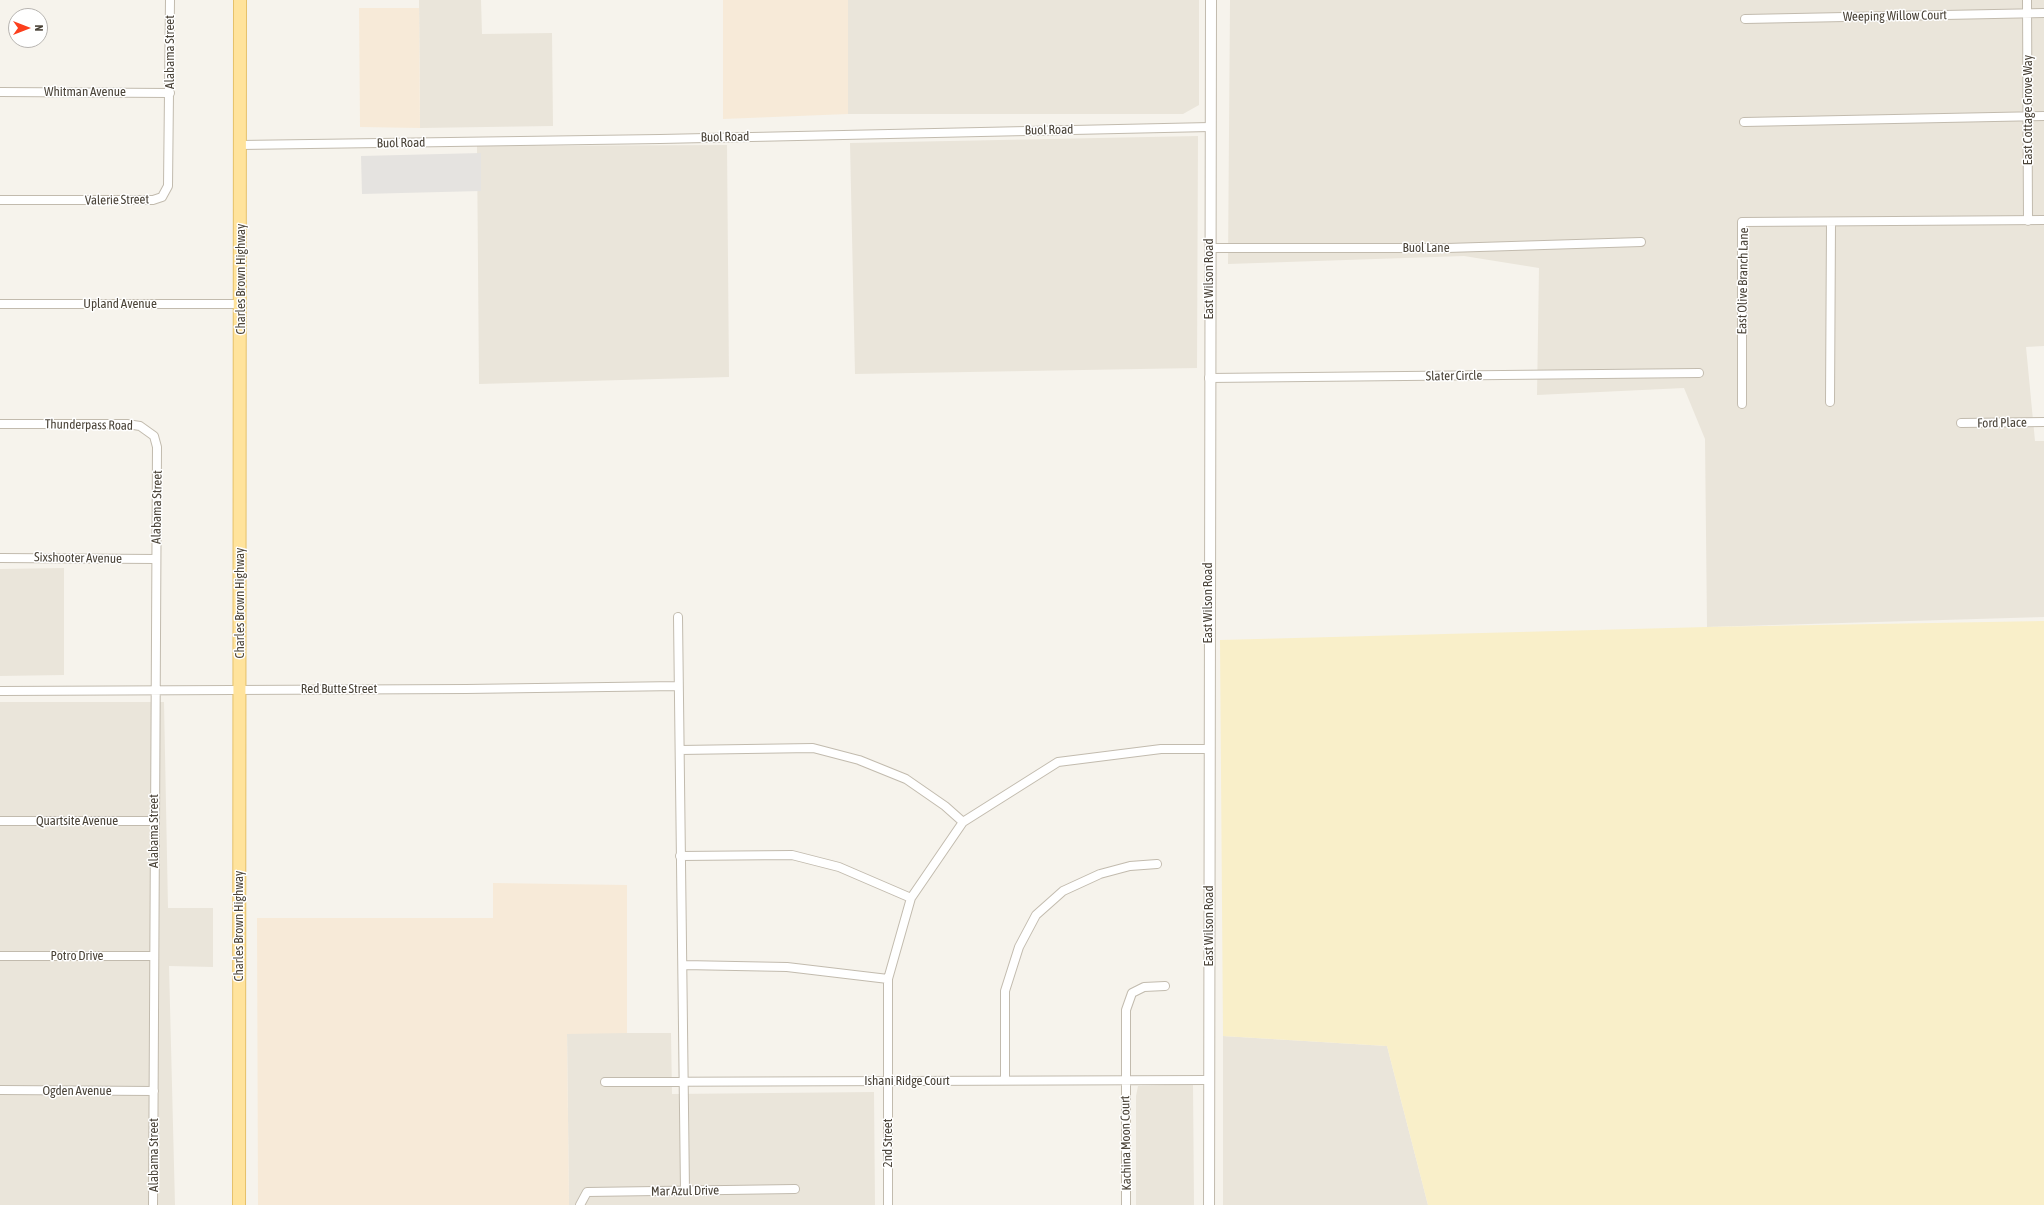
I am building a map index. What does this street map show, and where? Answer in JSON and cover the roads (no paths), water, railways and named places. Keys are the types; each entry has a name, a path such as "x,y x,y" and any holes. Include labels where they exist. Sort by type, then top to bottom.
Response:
{"main road":[{"name":"Charles Brown Highway","path":"239,1205 241,304 240,0"}],"street":[{"name":"Alabama Street","path":"170,0 170,103"},
{"name":"East Wilson Road","path":"1209,1205 1208,748 1210,0"},
{"name":"East Cottage Grove Way","path":"2027,0 2028,221"},
{"name":"Weeping Willow Court","path":"1745,19 2044,14"},
{"name":"Whitman Avenue","path":"0,92 170,93"},
{"name":"Valerie Street","path":"0,200 153,200 162,197 168,186 170,103"},
{"path":"1744,122 2044,116"},
{"name":"Buol Road","path":"240,145 660,139 1210,126"},
{"path":"1830,402 1831,222 2044,220"},
{"name":"East Olive Branch Lane","path":"1742,404 1742,222 1831,222"},
{"name":"Buol Lane","path":"1210,248 1447,248 1642,242"},
{"name":"Upland Avenue","path":"0,304 241,304"},
{"name":"Slater Circle","path":"1209,378 1699,373"},
{"name":"Ford Place","path":"1961,423 2044,422"},
{"name":"Thunderpass Road","path":"0,424 127,424 140,426 154,436 158,457"},
{"name":"Alabama Street","path":"153,1205 155,691 158,457"},
{"name":"Sixshooter Avenue","path":"0,558 156,559"},
{"path":"678,617 680,856 684,965 685,1191"},
{"name":"Red Butte Street","path":"0,691 466,689 678,686"},
{"path":"680,750 812,748 859,760 906,779 945,806 963,822 1058,762 1161,748 1208,748"},
{"name":"Quartsite Avenue","path":"0,821 155,822"},
{"name":"2nd Street","path":"888,1205 888,979 911,898 963,822"},
{"path":"680,856 792,855 839,867 911,898"},
{"path":"1005,1080 1005,991 1019,947 1036,915 1063,891 1100,874 1130,866 1157,864"},
{"name":"Potro Drive","path":"0,956 154,956"},
{"path":"684,965 787,967 888,979"},
{"name":"Kachina Moon Court","path":"1126,1205 1126,1010 1132,993 1144,987 1165,986"},
{"name":"Ishani Ridge Court","path":"605,1082 1208,1080"},
{"name":"Ogden Avenue","path":"0,1090 154,1091"},
{"name":"Mar Azul Drive","path":"580,1204 587,1192 795,1189"}]}
